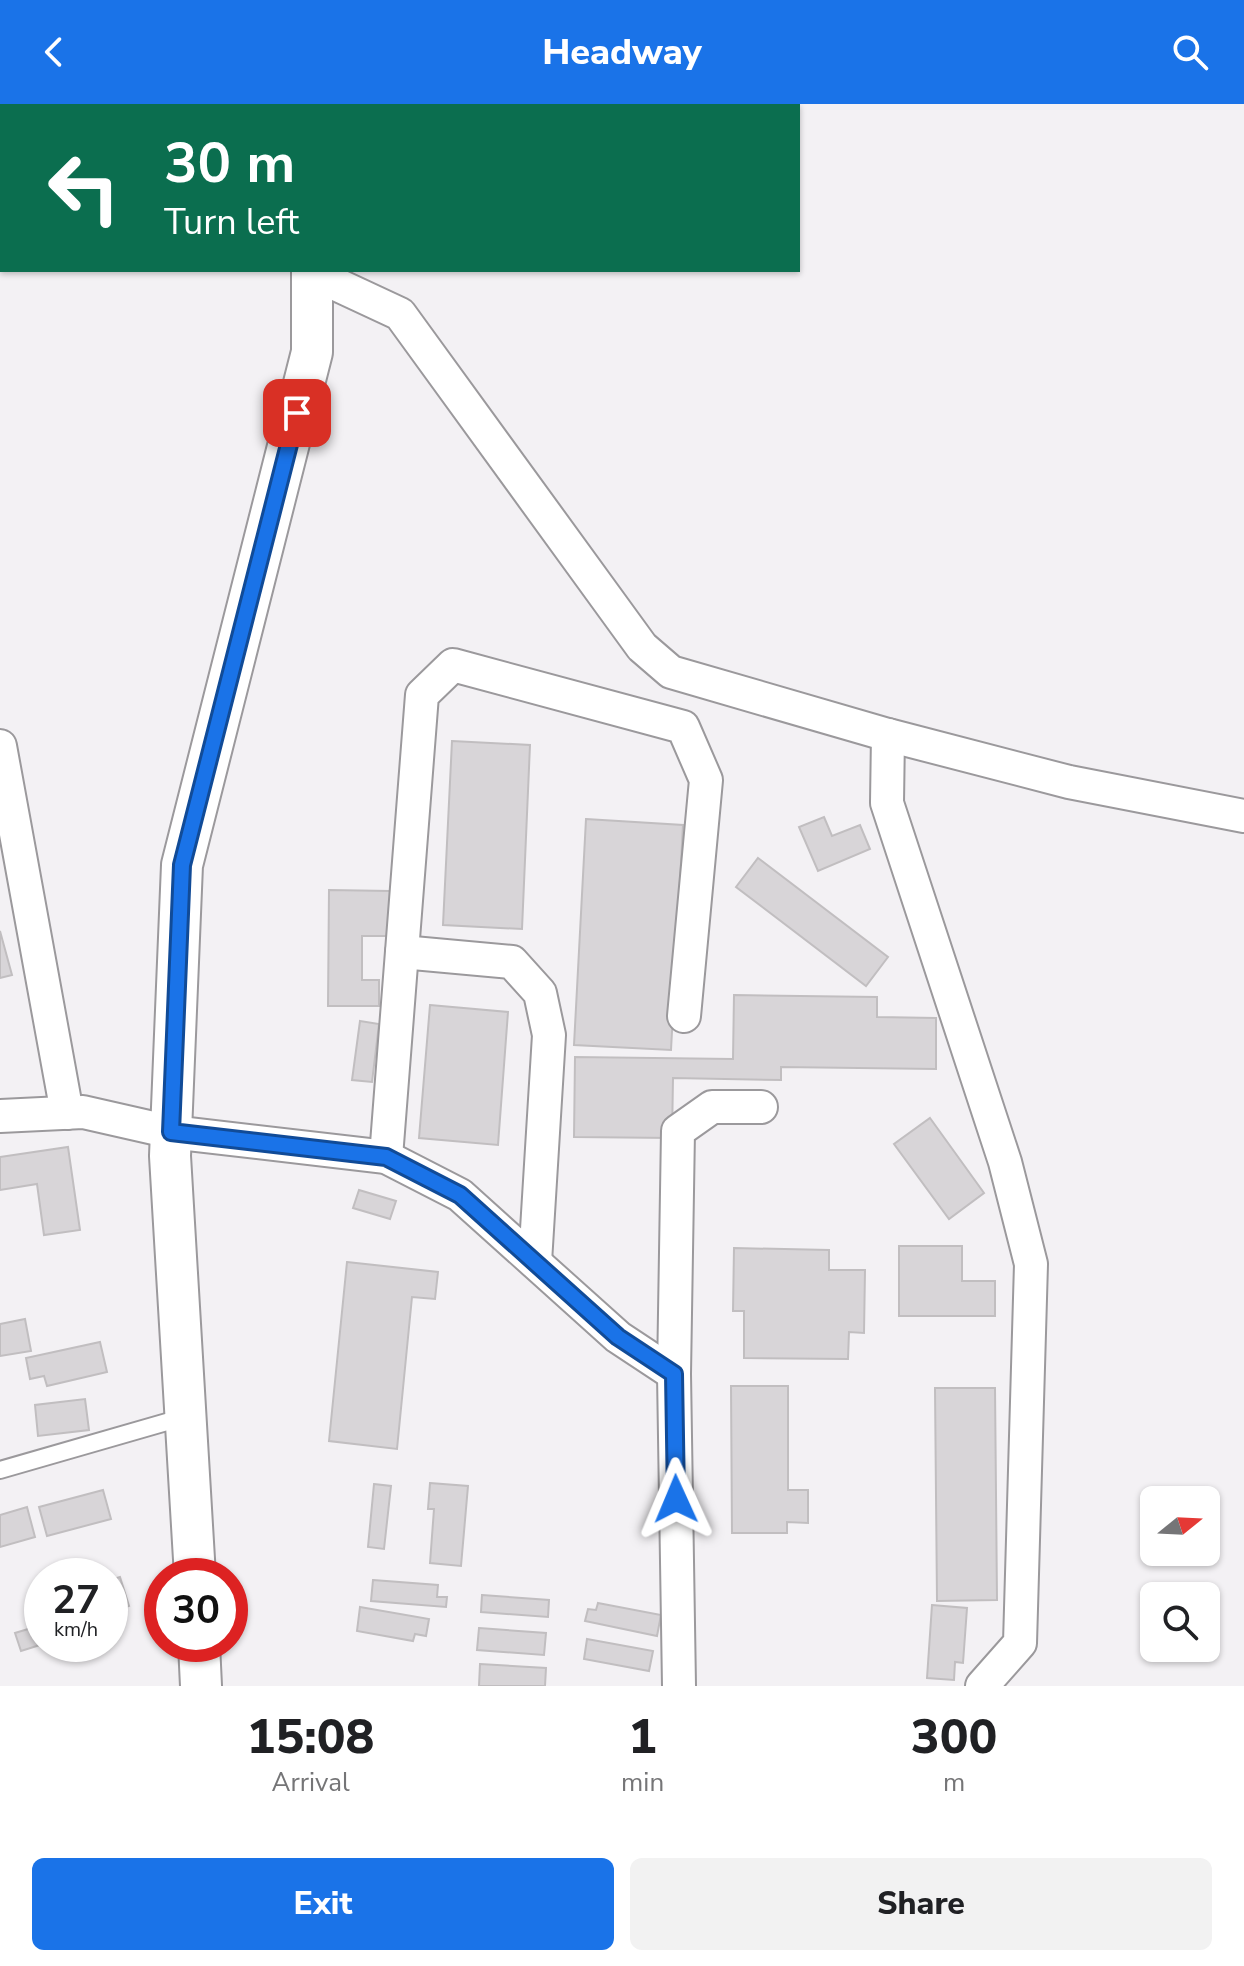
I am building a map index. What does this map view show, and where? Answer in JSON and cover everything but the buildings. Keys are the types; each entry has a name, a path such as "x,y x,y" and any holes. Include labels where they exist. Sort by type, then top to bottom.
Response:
{"street":[{"path":"194,1558 170,1156 182,865 312,352 312,272 400,314 642,647 671,672 888,735 1069,782 1244,816"},
{"path":"386,1157 422,695 453,665 683,727 706,780 684,1016"},
{"path":"888,735 887,803 1005,1162 1031,1264 1020,1643 982,1686"},
{"path":"0,746 67,1113"},
{"path":"402,952 512,962 540,993 549,1035 535,1262"},
{"path":"679,1686 674,1374 678,1131 712,1107 761,1107"},
{"path":"0,1116 83,1112 171,1132 386,1157 460,1195 618,1337 674,1374"},
{"path":"200,1662 201,1686"}],"lane":[{"path":"0,1470 185,1417"}],"route":[{"path":"297,413 182,865 171,1132 386,1157 460,1195 618,1337 674,1374 676,1499"}]}
